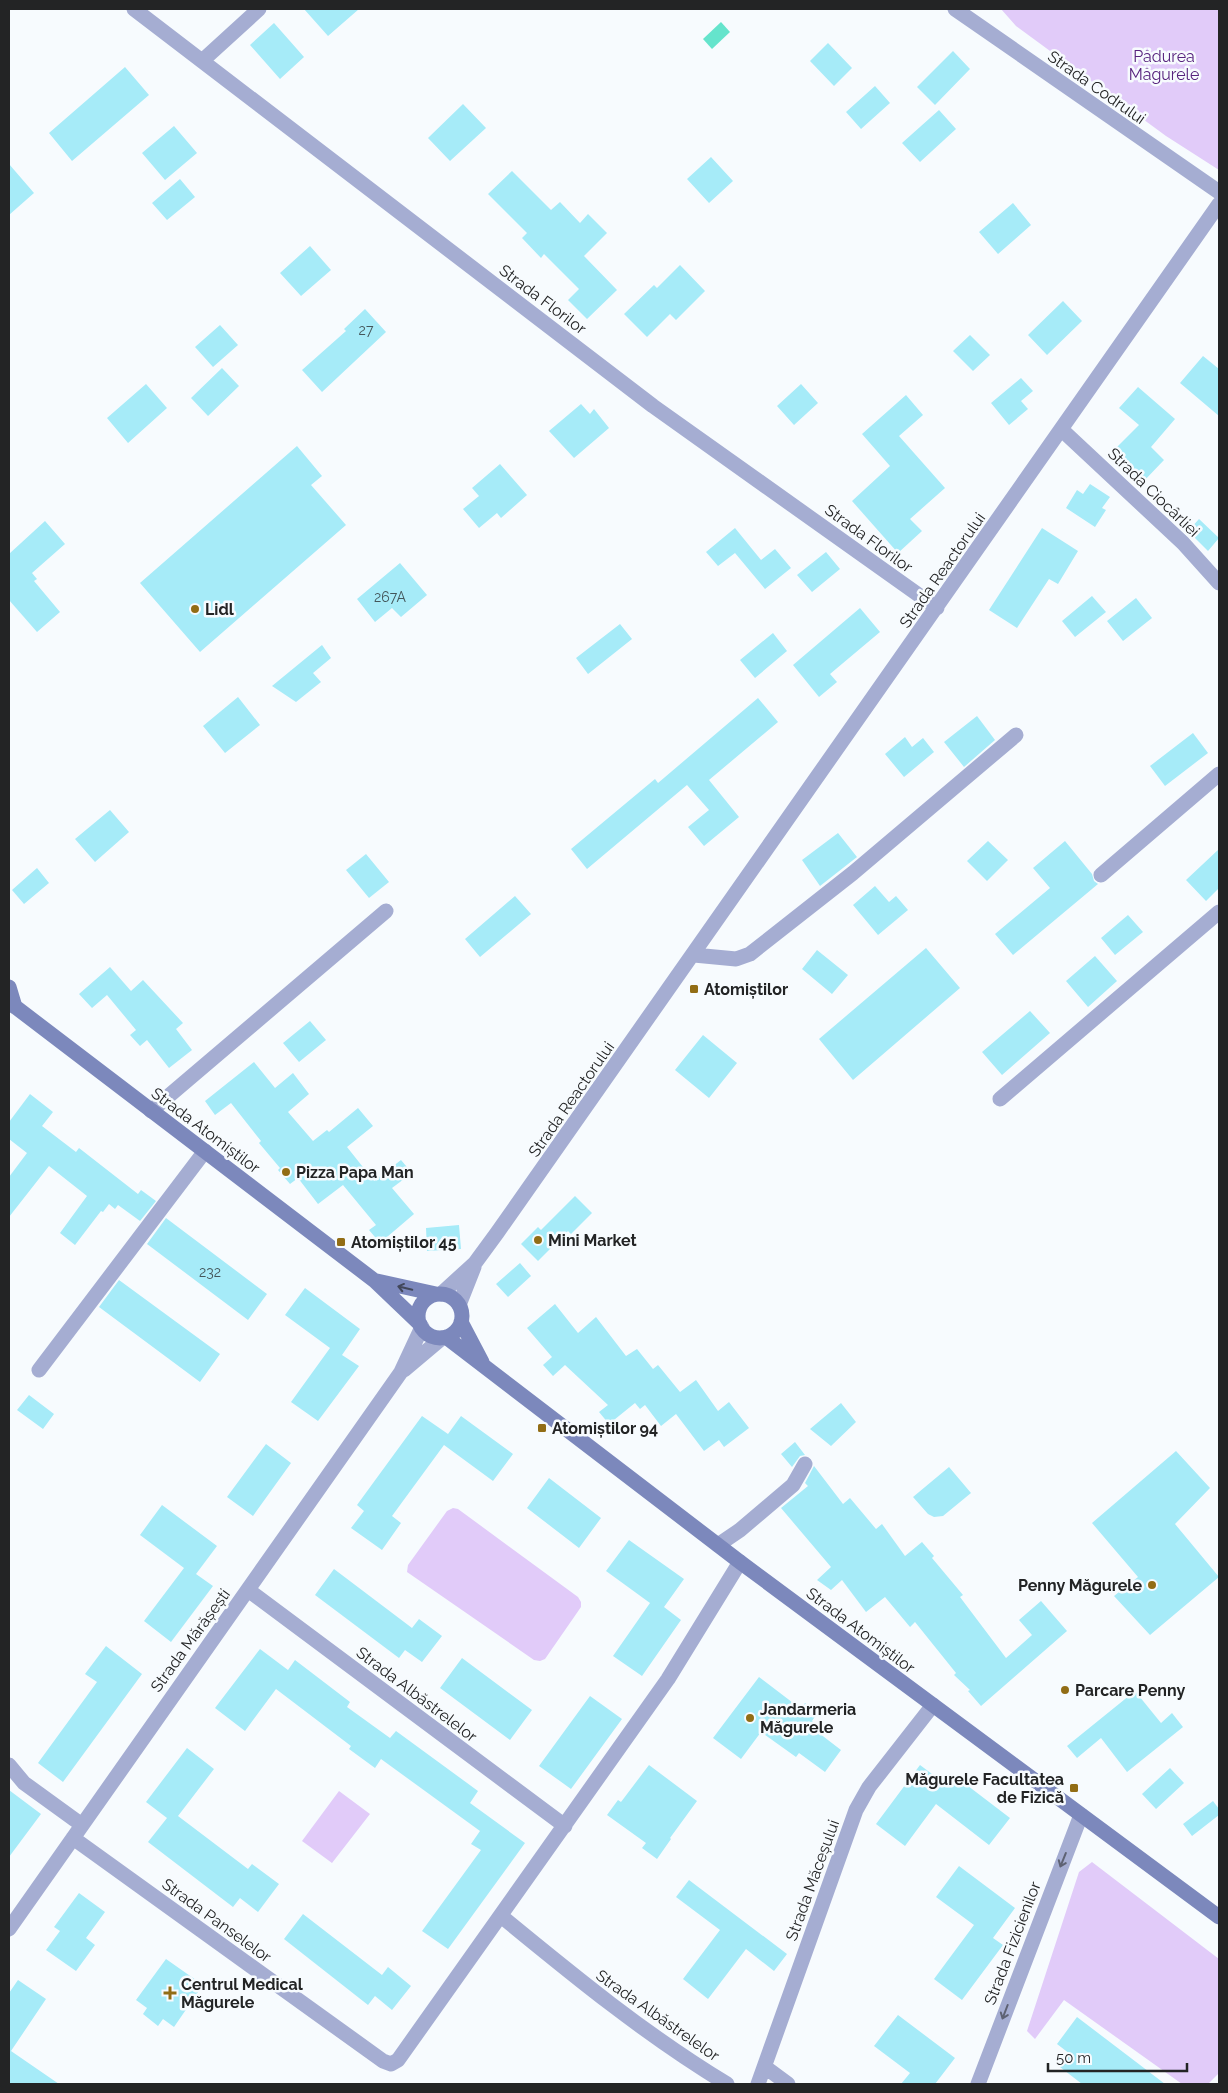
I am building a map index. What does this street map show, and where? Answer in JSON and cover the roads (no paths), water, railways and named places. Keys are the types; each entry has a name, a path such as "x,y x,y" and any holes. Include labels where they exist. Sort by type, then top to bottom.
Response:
{"main road":[{"name":"Strada Atomiștilor","path":"9,987 12,1004 375,1281 421,1326"},
{"name":"Strada Atomiștilor","path":"375,1281 438,1294"},
{"path":"438,1294 452,1297 459,1305 462,1311 461,1322 457,1330 444,1337 432,1336 421,1326 418,1316 422,1304 438,1294"},
{"name":"Strada Atomiștilor","path":"461,1322 484,1366"},
{"name":"Strada Atomiștilor","path":"444,1337 740,1562 1219,1918"}],"street":[{"name":"Strada Florilor","path":"134,9 653,406 936,608"},
{"path":"202,61 259,9"},
{"name":"Strada Codrului","path":"955,9 1219,192"},
{"name":"Strada Reactorului","path":"459,1305 475,1263 694,955 1219,204"},
{"name":"Strada Ciocârliei","path":"1062,430 1183,543 1219,583"},
{"path":"694,955 736,959 750,954 853,872 1016,735"},
{"path":"1101,875 1219,774"},
{"path":"151,1110 386,911"},
{"path":"1000,1099 1219,912"},
{"path":"39,1370 205,1151"},
{"name":"Strada Reactorului","path":"438,1294 475,1263"},
{"name":"Strada Mărășești","path":"9,1929 401,1372 421,1326"},
{"name":"Strada Mărășești","path":"401,1372 444,1337"},
{"path":"718,1545 740,1530 793,1485 805,1464"},
{"path":"501,1916 668,1679 740,1562"},
{"name":"Strada Albăstrelelor","path":"248,1590 565,1826"},
{"name":"Strada Măceșului","path":"758,2084 856,1810 869,1788 933,1705"},
{"name":"Strada Panselelor","path":"9,1765 24,1783 78,1832 383,2061 391,2064 398,2060 501,1916"},
{"name":"Strada Fizicienilor","path":"978,2084 1081,1815"},
{"name":"Strada Albăstrelelor","path":"501,1916 619,2012 727,2084"},
{"path":"765,2067 788,2084"}],"place":[{"name":"Lidl","path":"195,609"},
{"name":"Atomiștilor","path":"694,989"},
{"name":"Pizza Papa Man","path":"286,1172"},
{"name":"Mini Market","path":"538,1240"},
{"name":"Atomiștilor 45","path":"341,1242"},
{"name":"Atomiștilor 94","path":"542,1428"},
{"name":"Penny Măgurele","path":"1152,1585"},
{"name":"Parcare Penny","path":"1065,1690"},
{"name":"Jandarmeria Măgurele","path":"750,1718"},
{"name":"Măgurele Facultatea de Fizică","path":"1074,1788"},
{"name":"Centrul Medical Măgurele","path":"170,1993"}],"park label":[{"name":"Pădurea Măgurele","path":"1164,65"}]}
